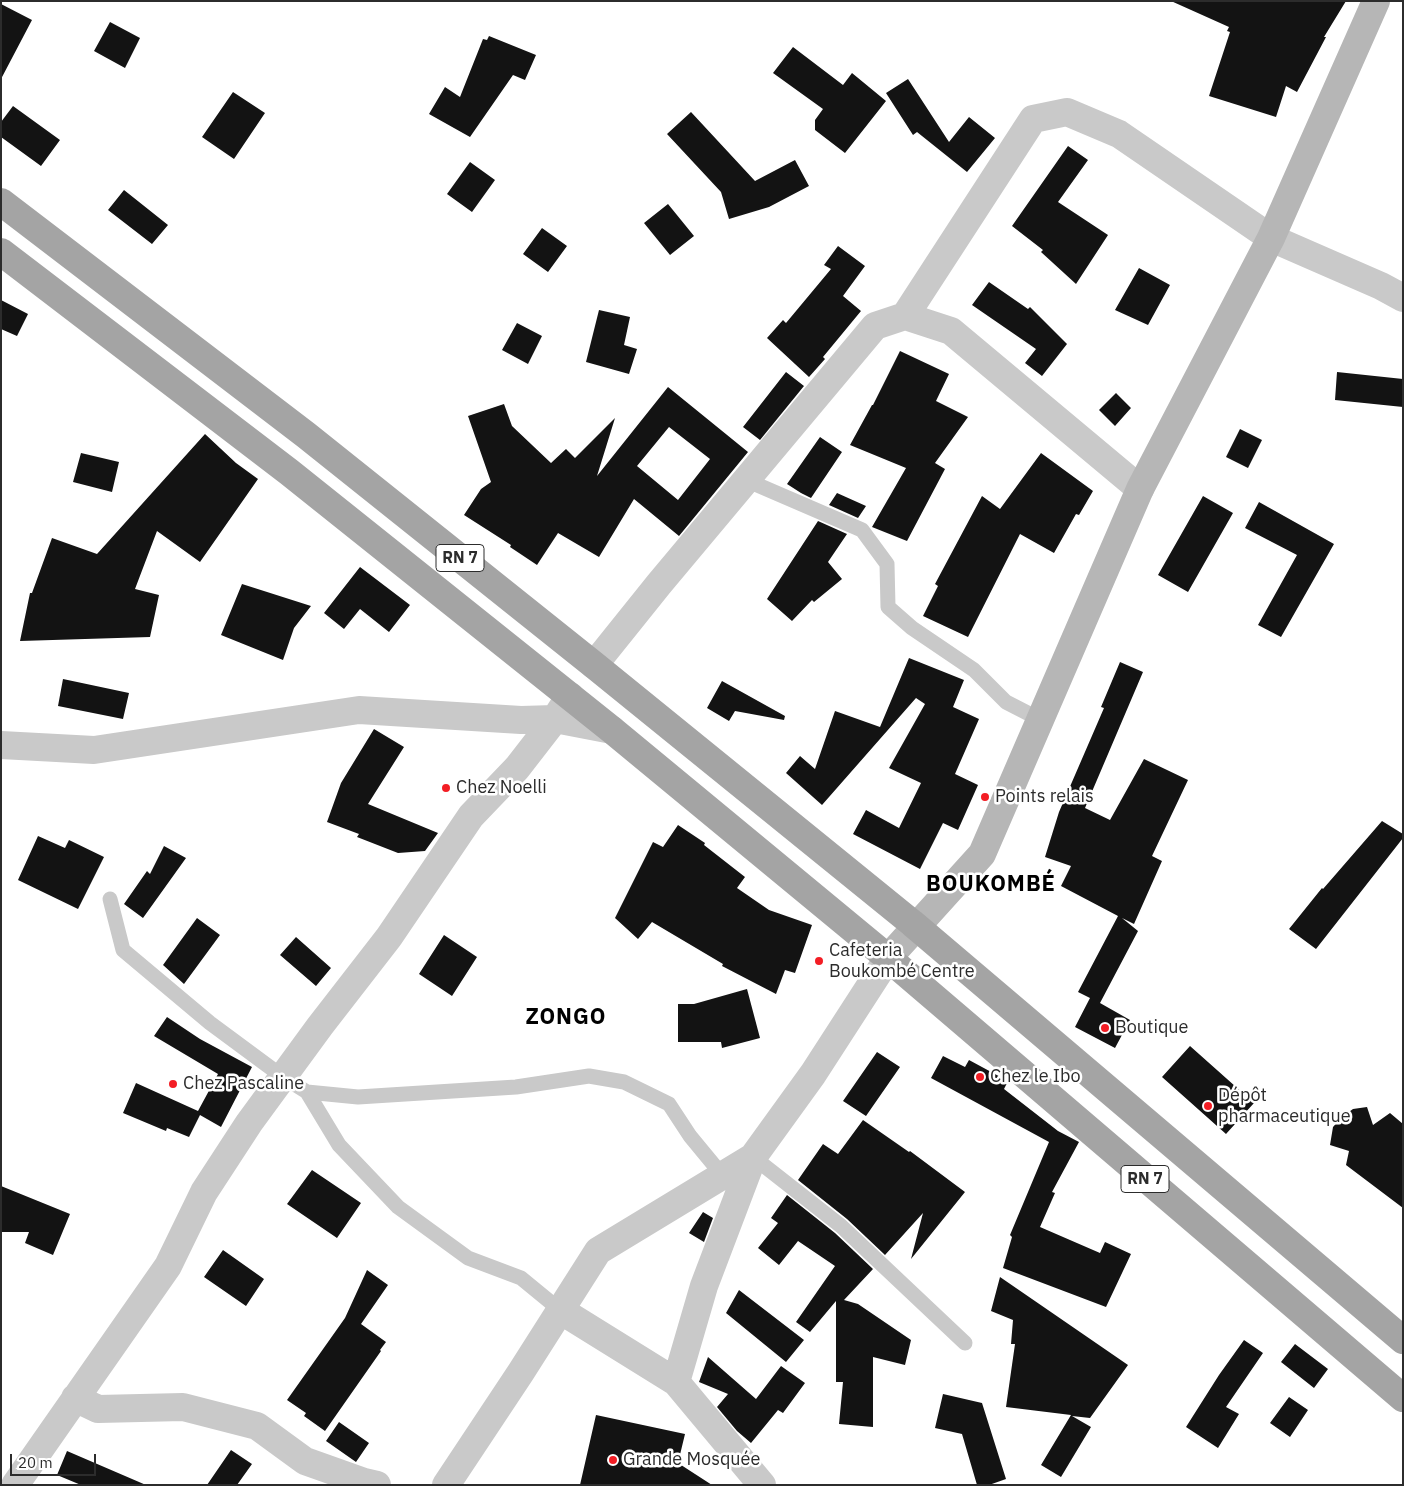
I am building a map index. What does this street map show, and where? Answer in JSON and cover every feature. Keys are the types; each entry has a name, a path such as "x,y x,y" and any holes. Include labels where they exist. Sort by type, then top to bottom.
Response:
{"main road":[{"path":"888,958 982,854 1140,489 1270,238 1376,1"},
{"name":"RN 7","path":"1,202 306,435 594,665 916,927 1403,1340"},
{"name":"RN 7","path":"1,252 289,472 612,730 888,958 1403,1398"}],"street":[{"path":"906,316 1032,119 1067,112 1119,134 1270,238 1382,286 1403,298"},
{"path":"594,665 659,584 875,326 906,316 952,331 1140,489"},
{"path":"15,1485 168,1266 204,1192 249,1123 389,937 471,816 517,768 555,719 570,696"},
{"path":"1,745 94,750 359,710 522,720 555,719 612,730"},
{"path":"676,1382 704,1286 753,1157 812,1074 888,958"},
{"path":"446,1485 522,1372 598,1251 753,1157"},
{"path":"560,1310 676,1382 762,1485"},
{"path":"75,1398 98,1409 183,1407 257,1426 305,1461 377,1485"}],"lane":[{"path":"746,480 862,530 886,564 888,607 912,628 974,670 1006,702 1041,720"},
{"path":"110,899 123,950 210,1023 283,1077 307,1092 358,1097 516,1086 589,1076 624,1082 669,1104 690,1136 723,1176"},
{"path":"307,1092 339,1145 398,1207 468,1258 522,1278 560,1310"},
{"path":"753,1157 841,1226 965,1343"}],"building":[{"path":"1171,1 1346,1 1324,37 1326,37 1297,92 1286,86 1276,117 1209,96 1230,32 1227,31 1229,27"},
{"path":"1,4 32,20 1,79"},
{"path":"110,22 140,38 125,68 94,51"},
{"path":"489,36 536,55 525,80 513,75 470,137 429,114 445,87 460,97 483,39 487,40"},
{"path":"793,47 843,85 852,73 886,101 845,153 815,130 815,120 823,109 773,73"},
{"path":"908,79 949,142 969,117 995,138 967,172 917,132 913,135 886,93"},
{"path":"233,92 265,113 234,159 202,137"},
{"path":"13,106 60,140 41,166 1,137 1,122"},
{"path":"691,112 755,181 795,160 809,186 769,207 729,219 721,192 667,134"},
{"path":"1068,146 1088,160 1058,202 1108,235 1076,284 1041,252 1043,250 1012,226"},
{"path":"470,162 495,180 472,212 447,194"},
{"path":"124,190 168,225 152,244 108,210"},
{"path":"668,204 694,236 670,255 644,223"},
{"path":"542,228 567,246 548,272 523,254"},
{"path":"838,246 865,266 843,296 861,311 809,377 767,338 783,320 786,323 831,269 824,265"},
{"path":"1139,268 1170,285 1148,325 1115,310"},
{"path":"989,282 1028,309 1030,307 1067,344 1042,376 1025,363 1036,349 972,305"},
{"path":"1,300 28,314 17,336 1,329"},
{"path":"599,310 630,317 624,345 637,349 629,374 586,362"},
{"path":"517,323 542,336 528,364 502,350"},
{"path":"900,351 949,374 936,401 968,417 935,463 945,469 907,541 872,527 906,468 850,445 873,405"},
{"path":"786,372 804,386 760,440 743,427"},
{"path":"1337,372 1403,379 1403,407 1335,400"},
{"path":"668,387 748,452 679,536 634,499 599,557 558,533 537,565 510,547 511,545 464,515 481,489 491,482 468,416 504,404 512,426 551,463 566,449 575,458 615,418 597,476","holes":["669,427 710,459 678,500 637,466"]},
{"path":"1116,393 1131,408 1115,426 1099,410"},
{"path":"1240,429 1262,440 1248,468 1226,457"},
{"path":"205,434 236,463 258,479 200,562 157,531 135,589 159,595 150,637 20,641 30,593 32,593 52,538 97,554"},
{"path":"820,437 842,452 811,498 787,484"},
{"path":"81,453 119,462 112,492 73,482"},
{"path":"1041,453 1093,491 1079,515 1076,514 1054,553 1020,534 968,637 923,616 938,586 935,584 982,496 1000,509"},
{"path":"837,493 866,506 858,518 829,505"},
{"path":"1203,496 1233,513 1188,592 1158,575"},
{"path":"1259,502 1334,544 1281,637 1258,625 1297,555 1245,528"},
{"path":"818,521 847,534 828,562 842,579 814,602 812,600 792,621 767,599"},
{"path":"360,567 410,605 389,632 360,609 344,629 324,613"},
{"path":"242,584 311,606 294,628 283,660 221,635"},
{"path":"909,658 964,680 953,707 979,719 955,774 978,785 958,830 943,823 920,869 853,834 866,810 899,828 921,783 889,768 925,704 916,698 822,805 786,773 800,756 815,769 835,711 880,727"},
{"path":"1120,662 1143,672 1085,808 1110,820 1144,759 1188,780 1152,856 1162,861 1134,924 1122,918 1138,931 1100,1003 1130,1020 1115,1048 1075,1027 1090,998 1078,992 1118,916 1061,886 1071,866 1045,857 1059,812 1104,708 1101,707"},
{"path":"63,679 129,693 123,719 58,706"},
{"path":"722,681 785,716 784,720 735,711 729,721 707,708"},
{"path":"374,729 404,747 368,804 438,833 425,851 398,853 357,837 359,834 327,822 341,783"},
{"path":"1382,821 1403,834 1403,838 1316,949 1289,929 1322,888"},
{"path":"678,825 705,843 704,845 745,877 737,888 769,910 812,925 795,973 785,970 776,994 722,966 723,964 652,922 638,939 615,918 653,842 663,847"},
{"path":"38,836 65,848 69,840 104,857 78,909 18,880"},
{"path":"164,846 186,858 143,918 124,904 147,871 150,874"},
{"path":"197,918 220,935 184,984 163,965"},
{"path":"444,935 477,957 452,996 419,974"},
{"path":"296,937 331,968 316,986 280,955"},
{"path":"747,989 760,1038 722,1048 721,1042 678,1042 678,1004 694,1004"},
{"path":"167,1017 200,1039 252,1067 221,1127 200,1115 189,1137 167,1128 166,1131 123,1113 136,1083 198,1111 218,1074 154,1036"},
{"path":"1190,1046 1254,1103 1226,1134 1162,1077"},
{"path":"877,1052 900,1067 866,1116 843,1101"},
{"path":"943,1056 965,1067 969,1060 1008,1081 1004,1089 1058,1131 1079,1142 1052,1192 1055,1193 1040,1227 1100,1253 1105,1242 1131,1254 1106,1307 1003,1268 1012,1237 1010,1235 1049,1142 931,1078"},
{"path":"1367,1107 1373,1125 1390,1113 1403,1124 1403,1208 1346,1165 1349,1151 1330,1145 1333,1127 1342,1117 1353,1109"},
{"path":"863,1120 910,1151 965,1192 911,1259 923,1213 885,1255 847,1219 798,1180 823,1144 838,1154"},
{"path":"312,1170 361,1203 337,1238 287,1204"},
{"path":"1,1186 70,1214 53,1255 25,1243 29,1232 1,1232"},
{"path":"787,1195 835,1233 873,1269 844,1300 858,1304 911,1340 905,1365 873,1357 873,1427 839,1424 843,1382 836,1382 836,1301 810,1332 796,1322 835,1266 798,1241 779,1265 758,1248 778,1223 771,1218"},
{"path":"703,1212 713,1218 704,1242 689,1233"},
{"path":"223,1250 264,1279 246,1306 204,1277"},
{"path":"367,1270 388,1285 361,1324 386,1342 325,1431 304,1416 306,1413 287,1400 345,1318"},
{"path":"1000,1277 1128,1365 1090,1418 1072,1416 1091,1427 1061,1477 1041,1465 1071,1415 1006,1407 1015,1344 1011,1344 1013,1320 991,1311"},
{"path":"739,1290 804,1340 786,1362 726,1313"},
{"path":"1244,1340 1263,1353 1226,1407 1239,1414 1218,1448 1186,1427"},
{"path":"1295,1344 1328,1369 1314,1388 1281,1362"},
{"path":"708,1357 756,1399 781,1366 805,1383 783,1413 778,1410 751,1443 737,1431 717,1407 728,1394 699,1382"},
{"path":"943,1394 982,1403 1006,1479 989,1485 977,1485 962,1434 935,1428"},
{"path":"1289,1397 1308,1410 1290,1437 1270,1423"},
{"path":"596,1415 685,1434 678,1463 712,1485 580,1485"},
{"path":"339,1422 369,1443 356,1462 326,1441"},
{"path":"231,1450 252,1464 237,1485 207,1485"},
{"path":"67,1451 146,1485 81,1485 57,1475"}],"place":[{"name":"Chez Noelli","path":"446,788"},
{"name":"Points relais","path":"985,797"},
{"name":"Cafeteria Boukombé Centre","path":"819,961"},
{"name":"Boutique","path":"1105,1028"},
{"name":"Chez le Ibo","path":"980,1077"},
{"name":"Chez Pascaline","path":"173,1084"},
{"name":"Dépôt pharmaceutique","path":"1208,1106"},
{"name":"Grande Mosquée","path":"613,1460"}],"district":[{"name":"BOUKOMBÉ","path":"991,885"},
{"name":"ZONGO","path":"566,1018"}]}
